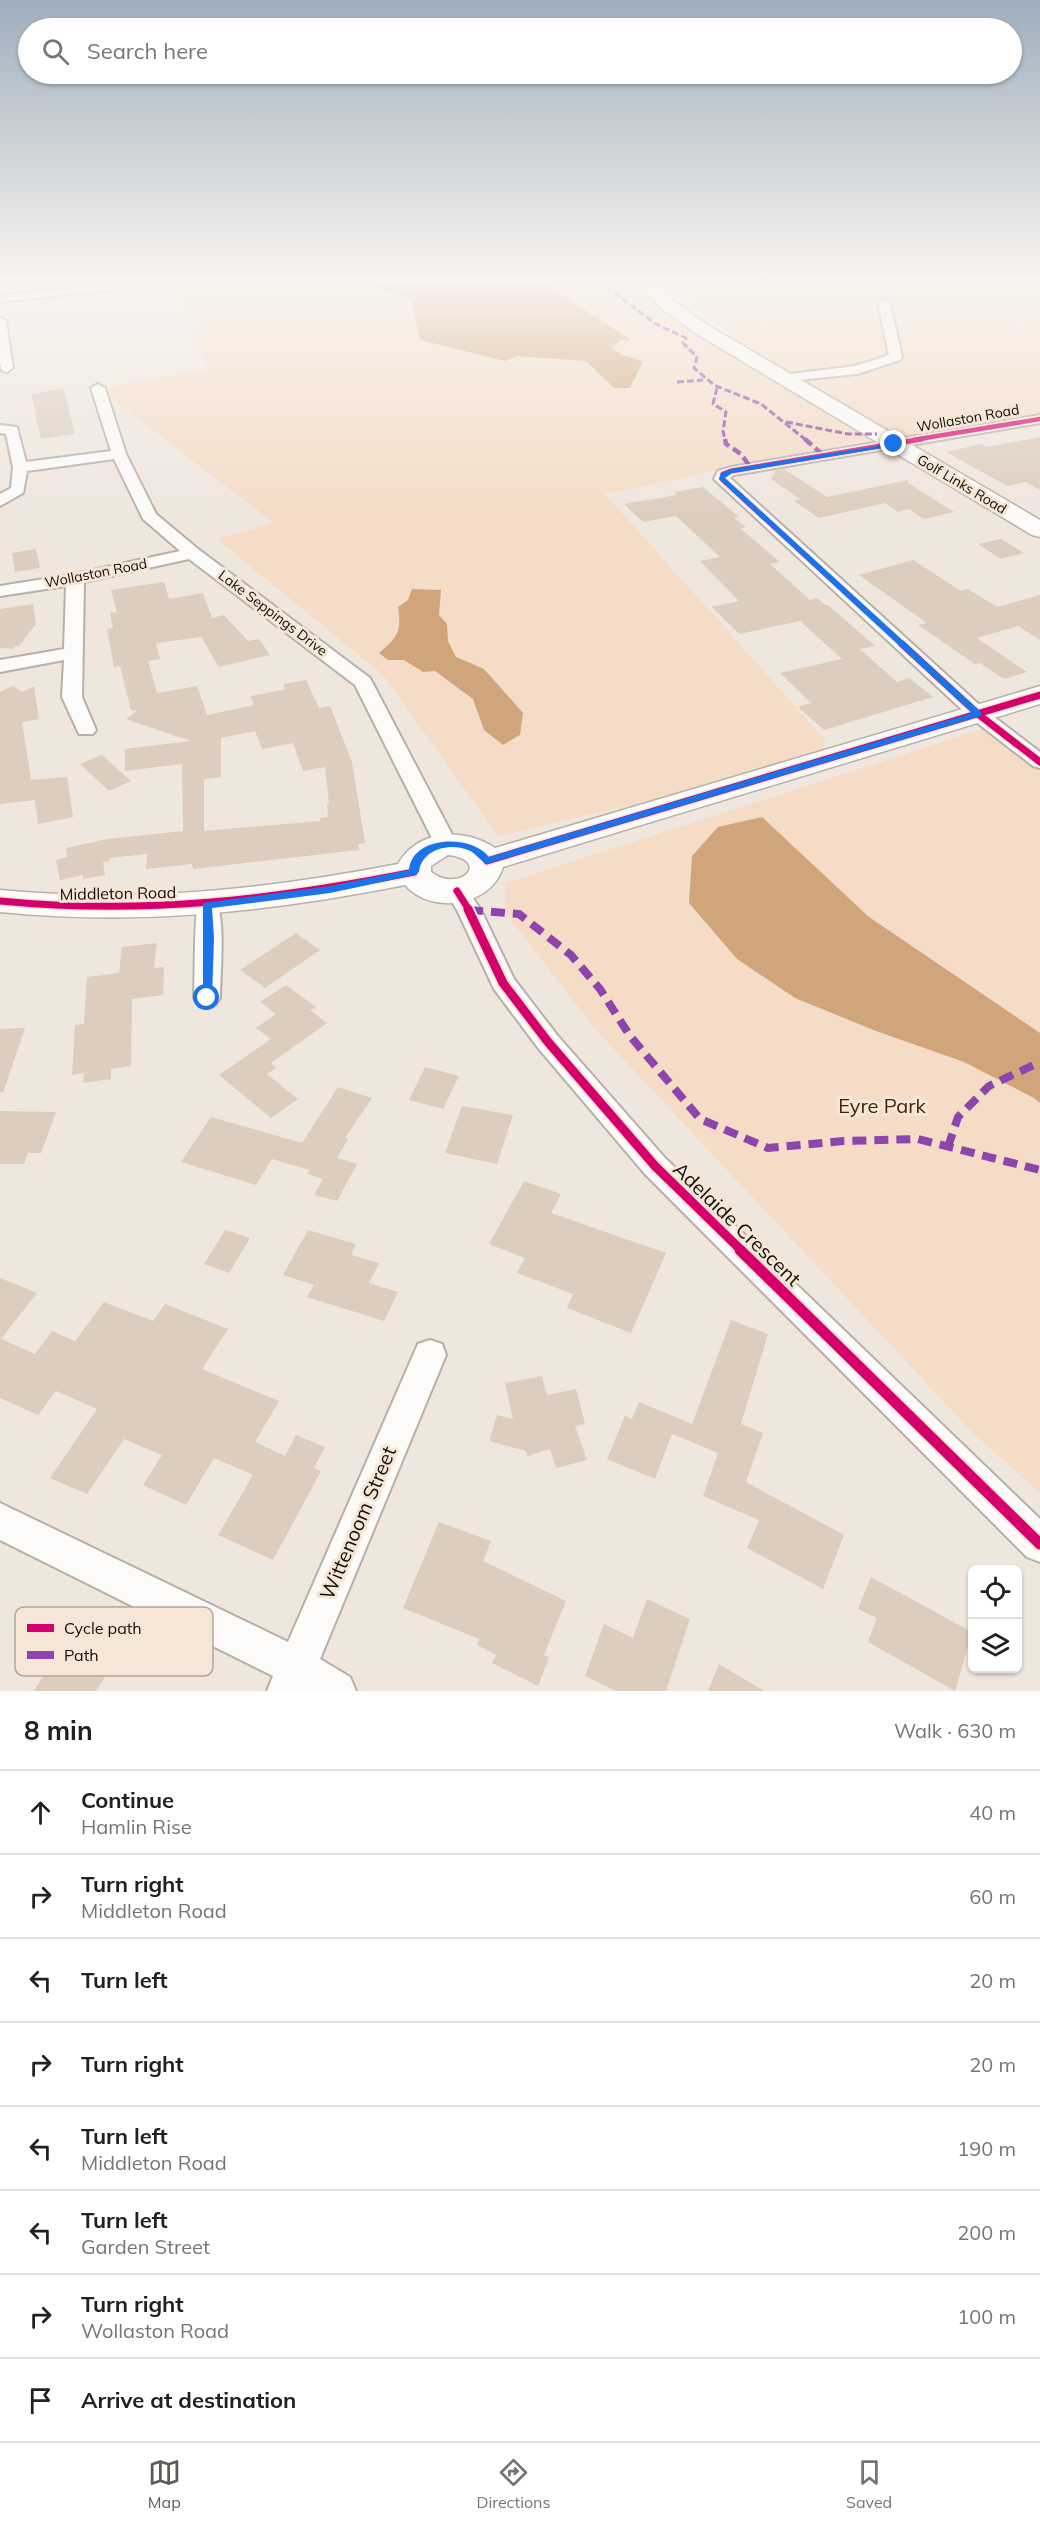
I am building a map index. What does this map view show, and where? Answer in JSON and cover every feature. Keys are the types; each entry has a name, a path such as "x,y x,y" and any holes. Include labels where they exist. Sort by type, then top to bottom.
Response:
{"main road":[{"name":"Golf Links Road","path":"752,360 1040,531"},
{"path":"487,861 1040,695"},
{"path":"446,844 459,844 481,853 487,861 488,871 482,880 471,887 457,891 442,891 419,881 414,872 415,863 422,854 446,844"},
{"name":"Middleton Road","path":"0,901 53,908 207,905 330,889 414,872"}],"street":[{"path":"4,360 7,368"},
{"path":"783,379 858,370 887,360"},
{"name":"Lake Seppings Drive","path":"98,388 119,454 149,516 192,553 363,682 446,844"},
{"name":"Wollaston Road","path":"978,714 722,479 723,474 1040,419"},
{"path":"0,429 12,430 20,467 18,490 0,501"},
{"path":"20,467 119,454"},
{"name":"Wollaston Road","path":"0,591 75,579 192,553"},
{"path":"75,579 72,697 87,730"},
{"path":"0,666 72,653"},
{"path":"978,714 1040,762"},
{"name":"Adelaide Crescent","path":"457,891 469,910 503,983 548,1042 655,1166 1040,1544"},
{"path":"207,905 209,938 207,998"},
{"name":"Wittenoom Street","path":"292,1679 430,1355"},
{"path":"0,1521 159,1607"},
{"path":"213,1636 292,1679 336,1691"}],"green space":[{"path":"204,360 744,360 871,439 605,494 827,742 822,744 834,757 498,836 383,675 217,539 274,523 98,388 207,369"},
{"path":"770,360 1040,360 1040,412 898,437"},
{"name":"Eyre Park","path":"986,728 1040,769 1040,1493 974,1434 596,1030 505,912 506,883"}],"shaded area":[{"path":"571,360 643,361 630,388 614,388 586,361"},
{"path":"412,589 441,590 439,615 447,624 448,641 456,657 484,669 523,713 520,735 503,745 484,730 473,699 435,671 423,672 404,660 388,660 379,653 397,633 399,628 398,607 408,600"},
{"path":"762,817 869,917 1040,1033 1040,1103 964,1062 876,1031 795,998 737,959 689,903 692,856 718,827"}],"building":[{"path":"63,388 75,434 41,439 31,394"},
{"path":"1040,437 1040,490 1026,482 1007,486 946,452 981,444 986,447"},
{"path":"784,469 827,497 908,480 908,483 954,512 924,519 909,509 898,512 885,503 819,518 794,501 800,499 771,479 776,470"},
{"path":"703,487 739,517 734,518 746,527 740,528 780,562 770,564 810,600 817,598 828,605 875,646 860,649 897,682 909,678 933,697 824,730 798,707 811,703 780,673 842,659 800,621 739,634 712,607 739,601 700,561 720,557 676,516 643,522 624,504 677,495 674,492"},
{"path":"1001,539 1024,553 1001,559 978,544"},
{"path":"36,549 40,568 15,572 12,553"},
{"path":"913,560 961,591 968,589 997,607 1040,595 1040,640 1018,626 977,638 1027,672 1004,679 980,663 975,664 918,625 927,623 859,575"},
{"path":"164,582 169,599 203,593 212,618 224,615 248,641 259,639 270,655 219,667 201,637 156,643 160,659 148,661 157,693 197,686 207,715 254,705 251,696 286,689 283,684 306,680 319,708 330,706 352,762 365,843 358,844 359,850 193,869 192,864 146,869 147,854 109,858 110,861 103,862 105,875 83,879 83,875 60,880 56,860 67,857 66,848 108,839 183,831 182,764 125,771 125,749 191,741 126,719 137,711 131,710 120,666 114,667 107,629 113,628 110,613 117,612 111,590","holes":["255,731 262,749 293,743 303,771 325,767 328,817 320,818 320,821 204,831 204,779 221,777 221,738"]},
{"path":"33,604 36,624 19,646 13,649 0,648 0,609"},
{"path":"13,686 22,692 34,686 39,719 22,722 31,780 67,777 73,817 38,824 35,800 0,804 0,692"},
{"path":"102,755 131,781 109,791 80,764"},
{"path":"296,933 320,950 265,988 240,970"},
{"path":"157,943 154,968 164,967 163,995 132,999 131,1066 111,1069 111,1079 83,1083 84,1073 72,1075 75,1025 84,1024 87,977 119,973 122,947"},
{"path":"286,985 316,1007 310,1010 327,1023 271,1063 276,1068 267,1074 298,1099 271,1118 219,1075 271,1039 256,1028 276,1014 260,1002"},
{"path":"25,1028 3,1093 0,1092 0,1029"},
{"path":"425,1067 459,1076 443,1109 409,1100"},
{"path":"338,1087 372,1098 345,1138 348,1139 337,1158 357,1164 337,1201 314,1195 323,1179 307,1174 310,1170 272,1159 256,1185 181,1162 211,1117 302,1143"},
{"path":"462,1106 513,1115 497,1164 445,1153"},
{"path":"0,1111 56,1112 41,1153 28,1153 24,1164 0,1164"},
{"path":"524,1181 561,1194 551,1213 666,1253 631,1333 567,1308 573,1294 517,1273 525,1258 489,1244"},
{"path":"225,1230 250,1238 229,1273 204,1264"},
{"path":"308,1230 356,1244 351,1255 379,1263 369,1283 398,1292 384,1321 307,1297 314,1285 283,1275"},
{"path":"0,1278 37,1293 1,1339 35,1354 52,1331 75,1341 104,1302 153,1321 165,1304 228,1329 202,1369 279,1401 255,1442 285,1456 296,1435 325,1447 314,1468 321,1471 273,1560 218,1535 253,1475 214,1458 186,1505 143,1485 162,1455 124,1439 87,1494 50,1478 97,1409 56,1391 38,1415 0,1398"},
{"path":"731,1320 768,1334 741,1424 763,1433 746,1482 844,1535 823,1589 747,1548 759,1520 703,1496 718,1453 672,1434 655,1479 607,1459 625,1416 632,1419 639,1402 692,1424"},
{"path":"542,1376 547,1395 576,1389 585,1424 575,1426 587,1460 556,1468 550,1449 527,1456 526,1451 489,1441 497,1415 513,1419 505,1383"},
{"path":"439,1522 491,1541 483,1561 566,1601 544,1655 549,1657 538,1686 492,1663 496,1655 477,1645 479,1639 403,1608"},
{"path":"871,1577 968,1630 968,1646 955,1691 868,1642 877,1618 858,1609"},
{"path":"647,1599 690,1619 666,1691 616,1691 585,1676 604,1624 633,1638"},
{"path":"719,1664 764,1691 708,1691"},
{"path":"43,1676 105,1677 96,1691 34,1691"}],"marked path":[{"path":"696,360 694,368 707,381 761,404 780,417 824,456"},
{"path":"677,382 703,380"},
{"path":"717,388 713,404 726,412 723,431 726,444 741,454 751,468"},
{"path":"786,422 848,434 877,434"},
{"path":"469,910 519,914 571,955 600,989 630,1036 700,1119 768,1148 843,1141 918,1139 1040,1170"},
{"path":"948,1147 958,1117 989,1086 1040,1062"}],"cycle path":[{"path":"1040,419 731,471 723,474 722,479 978,714 1040,762"},
{"path":"487,861 1040,695"},
{"path":"0,901 104,908 208,904 311,891 414,872"},
{"path":"457,891 469,910 503,983 548,1042 655,1166 1040,1544"}],"route":[{"path":"207,998 209,938 207,905 330,889 414,872 415,863 422,854 446,844 459,844 472,848 481,853 487,861 978,714 722,479 723,474 731,471 894,444"}]}
